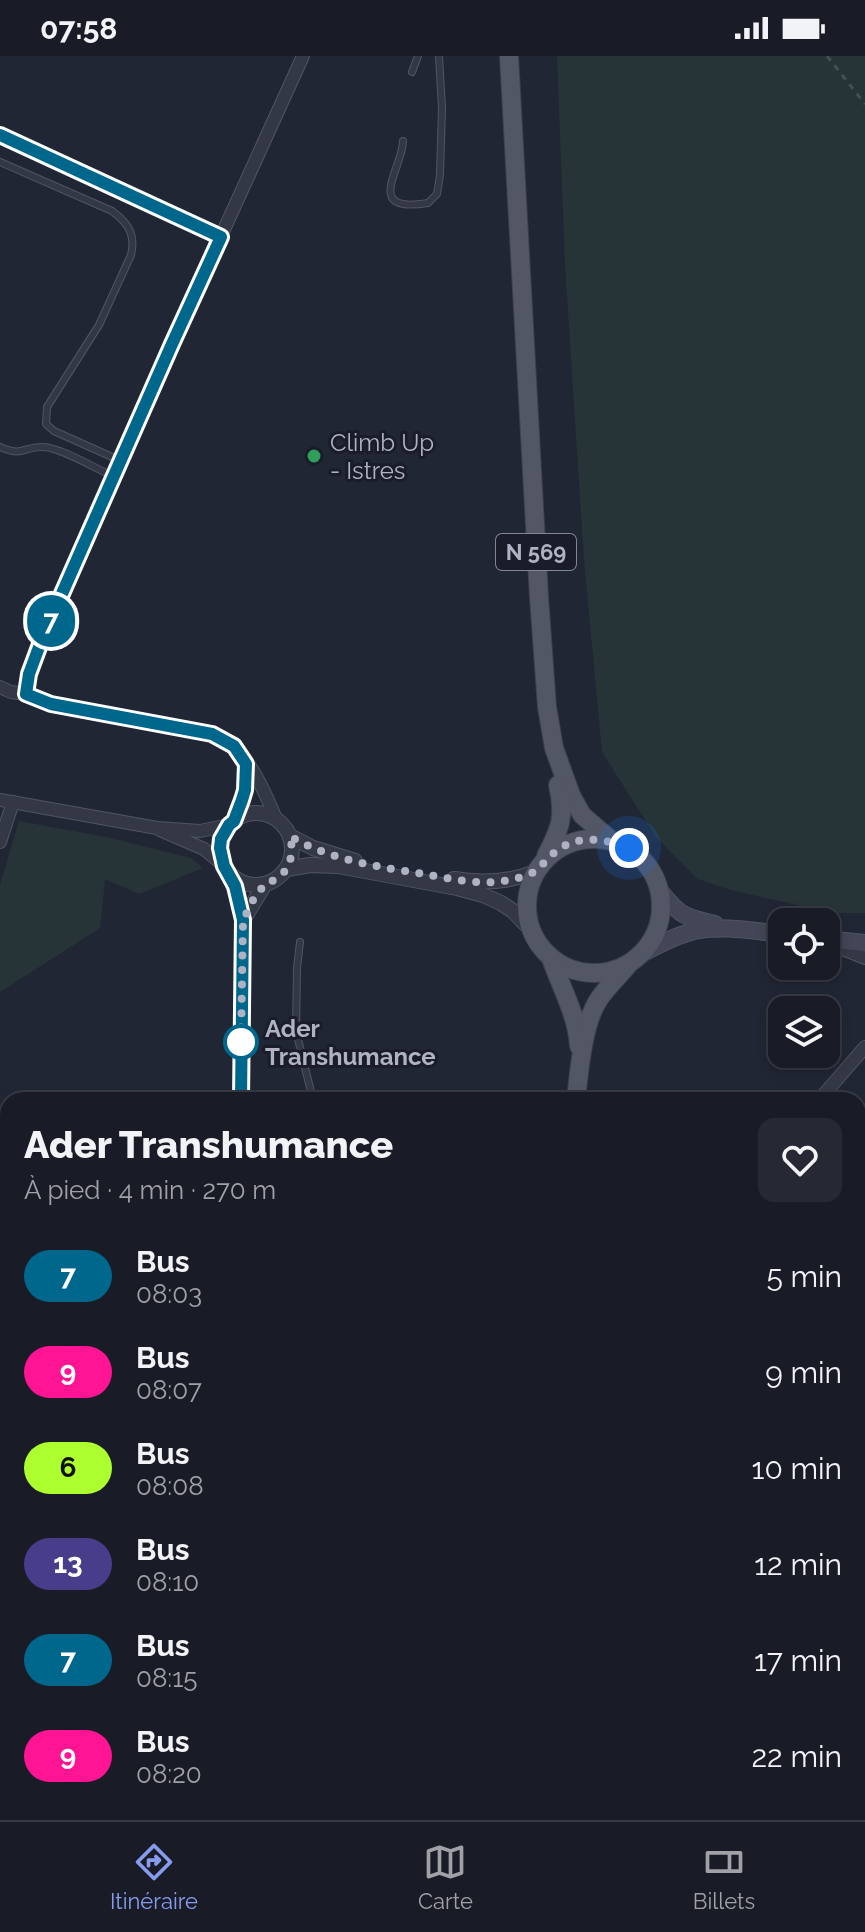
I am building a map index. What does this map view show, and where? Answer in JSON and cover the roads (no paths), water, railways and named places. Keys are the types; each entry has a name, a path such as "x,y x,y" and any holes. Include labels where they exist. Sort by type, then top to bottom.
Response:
{"main road":[{"name":"N 569","path":"509,56 539,597 547,707 562,815 556,837 540,867"},
{"name":"N 569","path":"554,748 576,807 612,841"},
{"path":"577,1092 580,1064 597,1002 636,958 657,932 662,905 654,874 643,859 629,848 612,841 593,839 557,849 540,867 530,885 527,914 540,946 551,958 566,967 582,972 615,970 636,958 664,942 697,930 768,933"},
{"path":"660,891 683,916 727,929"},
{"path":"840,940 865,943"},
{"path":"551,958 577,1025 580,1064"}],"street":[{"path":"26,694 29,674 42,639 303,56"},
{"path":"0,135 221,237"},
{"path":"0,687 51,704 212,734 234,746 257,776 276,819"},
{"path":"241,1092 243,920 220,848 221,839 232,823 245,790 246,764"},
{"path":"0,842 6,801 157,828 200,831 255,813 276,819 284,826 290,836 291,858 287,869 274,881 246,884 204,849 157,828"},
{"path":"290,836 313,848 356,862 461,880 499,882 540,867"},
{"path":"287,869 310,865 338,866 457,888 501,903 532,931"},
{"path":"243,920 265,884"},
{"path":"840,948 865,958"},
{"path":"826,1092 864,1045"}],"lane":[{"path":"412,72 418,56"},
{"path":"403,141 403,150 389,185 391,194 405,204 428,203 437,194 440,175 442,108 439,56"},
{"path":"0,162 112,211 128,222 134,243 131,255 99,325 47,407 46,424 54,431 121,461"},
{"path":"0,447 13,453 44,446 114,476"},
{"path":"300,942 296,1031 311,1092"}],"place":[{"name":"Climb Up - Istres","path":"314,456"},
{"name":"Ader Transhumance","path":"241,1042"}]}
